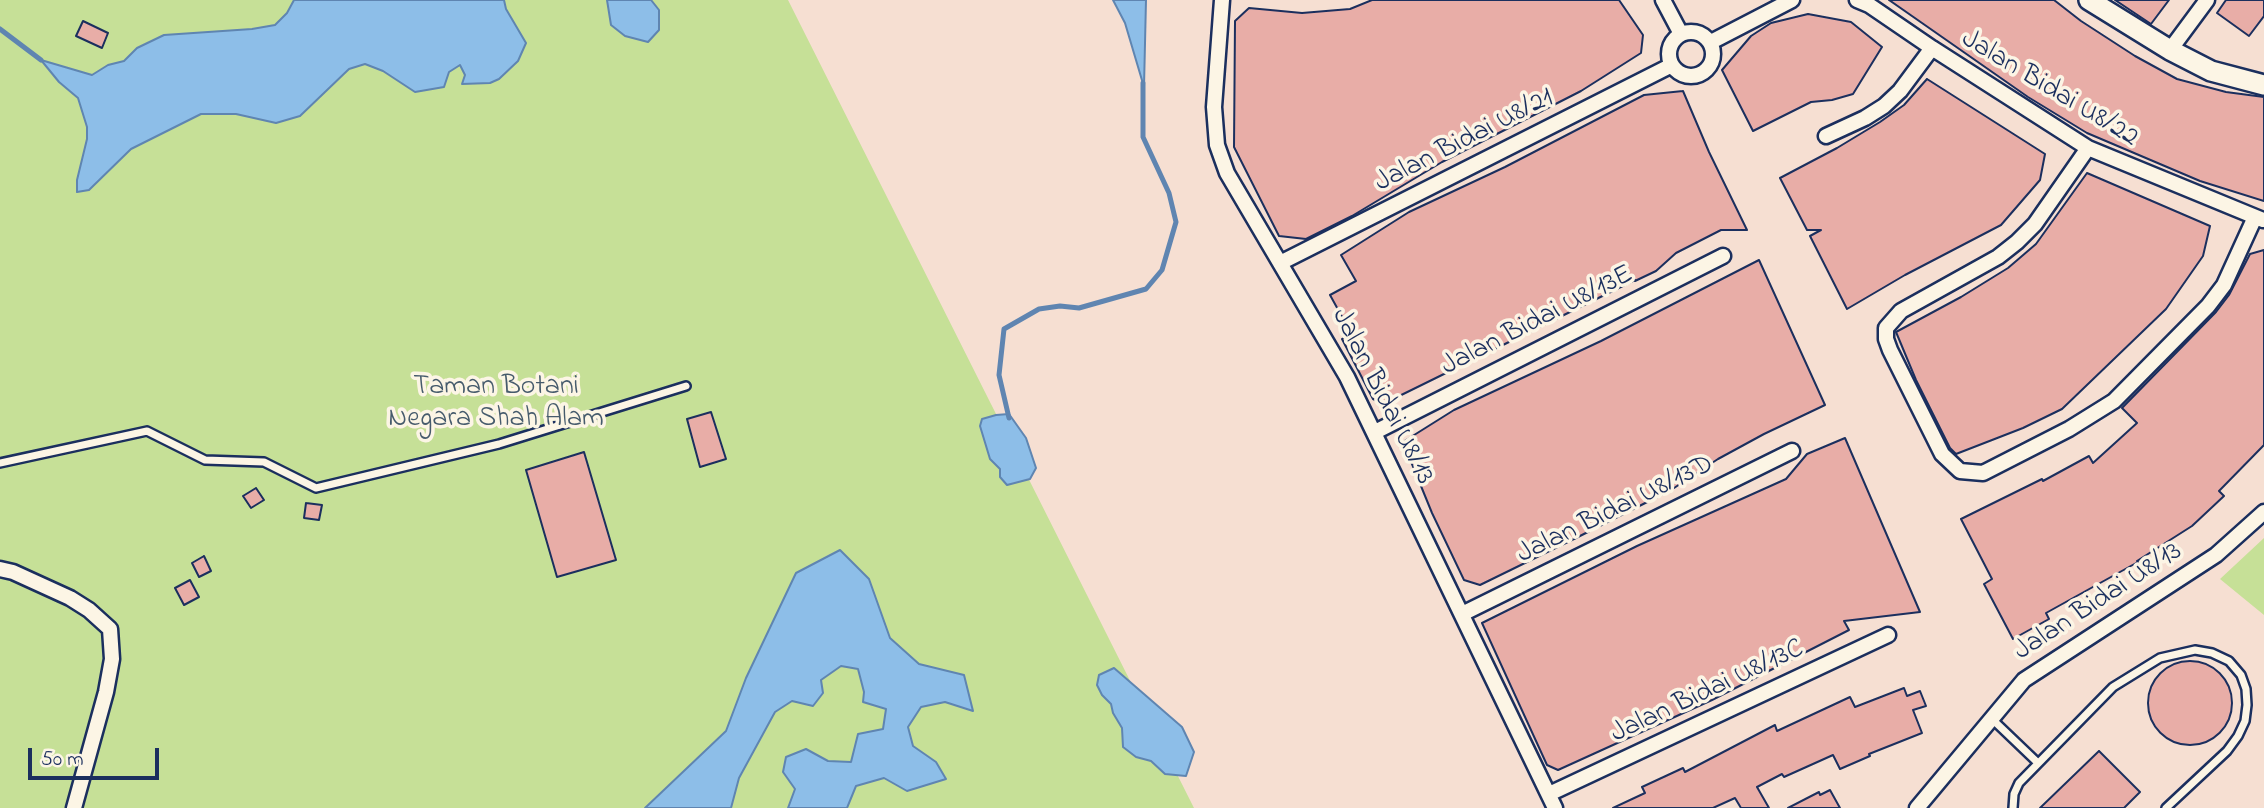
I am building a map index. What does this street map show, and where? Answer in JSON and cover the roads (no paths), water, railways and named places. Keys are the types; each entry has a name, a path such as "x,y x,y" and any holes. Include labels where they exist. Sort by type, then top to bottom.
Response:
{"street":[{"name":"Jalan Bidai U8/13","path":"1222,0 1213,107 1217,145 1227,173 1326,338 1375,432 1552,801"},
{"path":"1664,0 1681,34"},
{"path":"1711,42 1792,0"},
{"name":"Jalan Bidai U8/22","path":"1857,0 1869,5 2088,148 2259,218"},
{"path":"2089,0 2170,50 2211,71 2264,85"},
{"path":"2170,50 2207,0"},
{"path":"1694,31 1711,42 1714,56 1712,63 1703,73 1696,76 1682,74 1672,65 1669,51 1671,44 1681,34 1694,31"},
{"path":"1826,136 1884,106 1900,91 1932,48"},
{"name":"Jalan Bidai U8/21","path":"1280,263 1672,65"},
{"path":"2088,148 2035,224 2017,242 1998,257 1900,310 1886,328 1890,350 1942,454 1960,471 1983,473 2069,429 2114,401 2208,306 2224,285 2259,218"},
{"name":"Jalan Bidai U8/13E","path":"1375,432 1723,256"},
{"name":"Jalan Bidai U8/13D","path":"1462,614 1792,452"},
{"name":"Jalan Bidai U8/13","path":"1917,808 2024,680 2216,555 2264,512"},
{"path":"0,569 13,572 70,598 89,610 110,629 112,659 106,692 74,808"},
{"name":"Jalan Bidai U8/13C","path":"1552,801 1888,635"}],"lane":[{"path":"0,463 147,431 205,460 264,462 316,488 499,444 686,386"},
{"path":"2013,808 2014,794 2019,783 2113,687 2160,658 2195,650 2212,653 2229,661 2241,676 2246,689 2245,722 2227,751 2166,808"},
{"path":"1992,719 2038,763"}],"water":[{"path":"294,0 504,0 506,9 526,43 518,61 499,79 490,83 462,84 465,75 460,65 449,72 444,87 415,92 383,71 365,64 349,69 300,116 276,123 236,114 201,114 131,149 89,190 77,192 87,127 78,98 59,82 41,60 92,75 108,65 124,61 137,48 164,35 275,25 287,13"},
{"path":"607,0 651,0 659,10 659,30 648,42 625,36 611,25"},
{"path":"1113,0 1146,0 1144,87 1125,23"},
{"path":"1009,414 1026,438 1036,468 1030,479 1007,485 1000,477 1000,469 990,459 980,426 982,419"},
{"path":"840,550 869,579 890,638 919,664 964,675 973,711 945,702 921,707 908,727 913,746 936,762 946,779 907,791 884,778 856,786 847,808 788,808 795,789 783,772 786,757 806,749 828,761 851,762 858,734 883,729 886,709 863,702 864,692 858,669 841,666 821,680 823,693 813,706 792,701 775,712 739,778 731,808 645,808 726,731 746,678 796,573"},
{"path":"1114,668 1182,727 1194,752 1186,776 1165,774 1151,761 1136,757 1123,747 1122,728 1111,704 1097,685 1099,675"}],"waterway":[{"path":"0,29 41,60"},
{"path":"1009,418 999,375 1004,329 1039,309 1060,306 1079,308 1146,289 1162,270 1176,222 1169,193 1143,137 1143,83"}],"park label":[{"name":"Taman Botani Negara Shah Alam","path":"496,404"}]}
